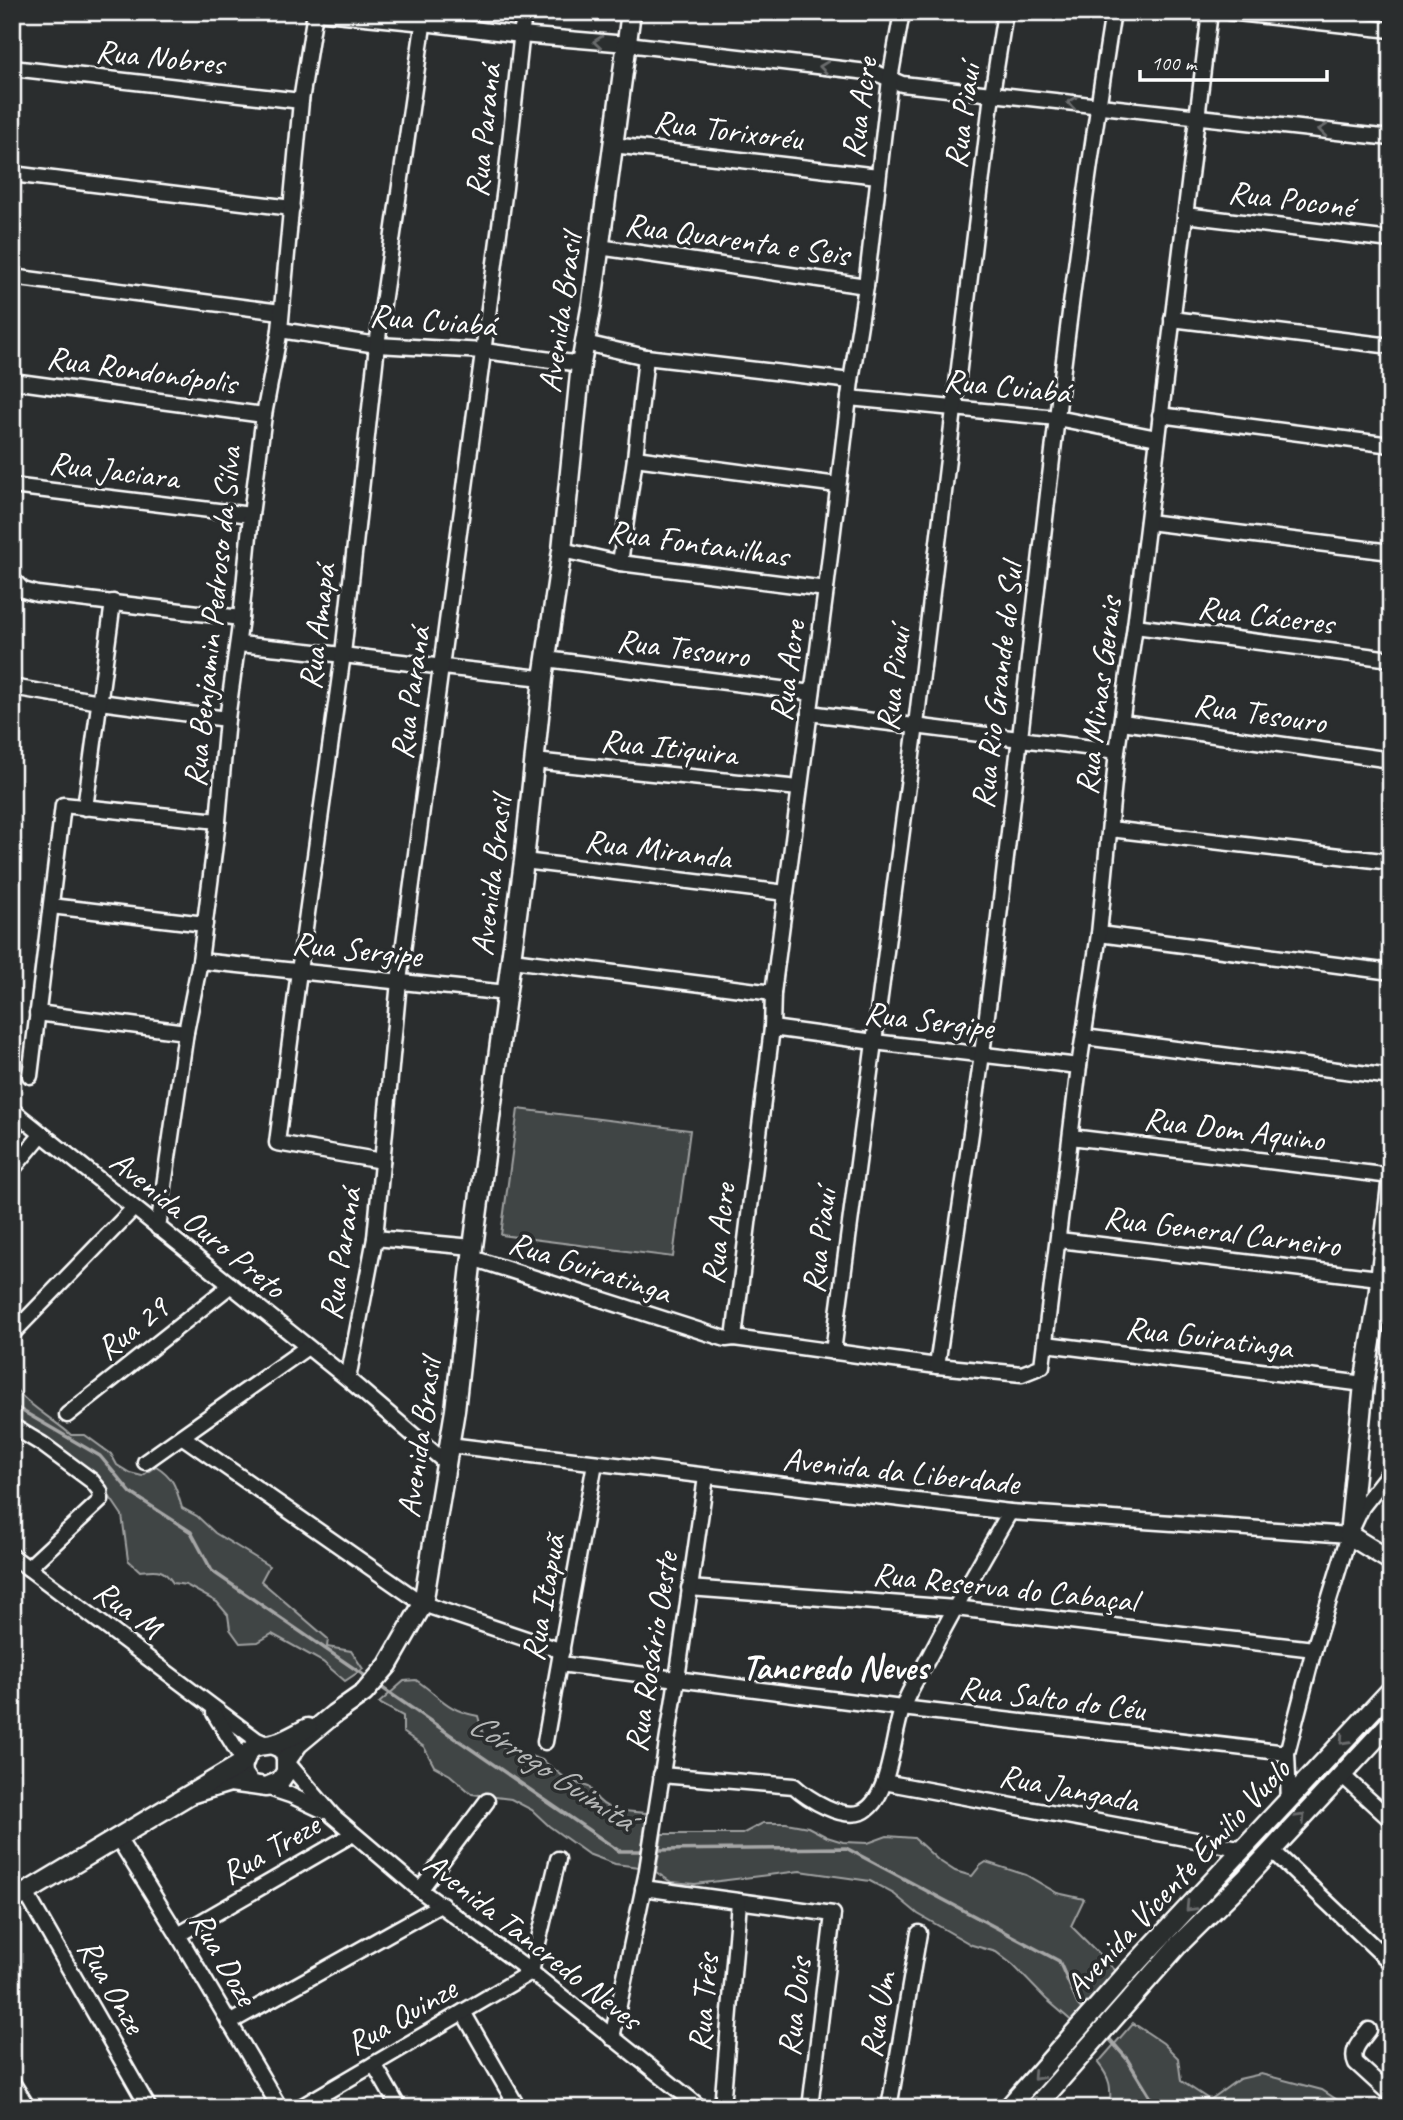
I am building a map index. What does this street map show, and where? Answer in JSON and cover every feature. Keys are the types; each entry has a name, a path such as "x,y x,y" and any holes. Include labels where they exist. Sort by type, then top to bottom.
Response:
{"main road":[{"name":"Avenida Brasil","path":"194,1793 230,1782 245,1782 261,1787 280,1781 286,1772 286,1761 304,1738 364,1693 388,1665 423,1604 455,1410 512,960 543,678 562,550 581,364 631,12"},
{"path":"1391,1185 1385,1285 1377,1306 1364,1384 1349,1535 1391,1561"},
{"name":"Avenida Vicente Emilio Vuolo","path":"1009,2108 1128,1972 1391,1690"},
{"name":"Avenida Brasil","path":"19,1897 244,1762 255,1747 279,1742 334,1714"},
{"name":"Avenida Vicente Emilio Vuolo","path":"1035,2108 1178,1945 1246,1878 1391,1722"}],"street":[{"path":"315,12 425,18 522,35 627,44 876,73 902,84 1391,138"},
{"name":"Rua Benjamin Pedroso da Silva","path":"158,1228 186,1031 205,924 251,515 264,415 280,330 301,101 315,12"},
{"name":"Rua Paraná","path":"348,1380 375,1238 399,981 484,351 524,12"},
{"name":"Rua Acre","path":"734,1338 772,1028 773,993 851,381 866,286 890,79 902,12"},
{"name":"Rua Piauí","path":"833,1352 916,725 992,94 1005,12"},
{"name":"Rua Rio Grande do Sul","path":"937,1366 982,1054 1057,418 1098,105 1113,12"},
{"name":"Rua Minas Gerais","path":"1022,1374 1042,1366 1046,1344 1079,1066 1099,934 1117,751 1135,626 1210,12"},
{"path":"1228,12 1391,30"},
{"name":"Rua Amapá","path":"382,1161 277,1143 343,654 377,345 425,18"},
{"name":"Rua Nobres","path":"12,68 301,101"},
{"name":"Rua Torixoréu","path":"613,145 878,176"},
{"path":"12,174 292,208"},
{"name":"Rua Poconé","path":"1185,215 1391,240"},
{"name":"Rua Quarenta e Seis","path":"599,247 866,286"},
{"path":"12,277 281,312"},
{"path":"1172,318 1391,346"},
{"name":"Rua Cuiabá","path":"280,330 377,345 484,351 581,364"},
{"path":"585,343 646,357 851,381"},
{"path":"620,563 646,357"},
{"name":"Rua Rondonópolis","path":"12,381 264,415"},
{"name":"Rua Cuiabá","path":"849,398 1057,418 1157,438"},
{"path":"1160,415 1391,445"},
{"path":"635,458 838,485"},
{"name":"Rua Jaciara","path":"12,486 251,515"},
{"path":"1148,522 1391,552"},
{"name":"Rua Fontanilhas","path":"562,550 620,563 826,589"},
{"path":"12,579 28,593 241,618"},
{"path":"85,808 113,602"},
{"name":"Rua Cáceres","path":"1135,626 1391,659"},
{"path":"238,644 543,678"},
{"name":"Rua Tesouro","path":"547,659 812,693"},
{"path":"12,687 227,719"},
{"path":"809,713 1117,751"},
{"name":"Rua Tesouro","path":"1122,722 1391,760"},
{"name":"Rua Itiquira","path":"534,761 799,788"},
{"path":"30,1076 63,805 218,821"},
{"path":"1110,829 1391,862"},
{"name":"Rua Miranda","path":"524,860 786,893"},
{"path":"51,906 205,924"},
{"path":"1099,934 1391,972"},
{"path":"512,960 773,993"},
{"name":"Rua Sergipe","path":"200,961 507,993"},
{"path":"37,1013 186,1031"},
{"name":"Rua Sergipe","path":"772,1028 1079,1066"},
{"path":"1084,1037 1391,1077"},
{"name":"Avenida Ouro Preto","path":"12,1110 348,1380 446,1463"},
{"path":"12,1170 42,1134"},
{"name":"Rua Dom Aquino","path":"1071,1137 1391,1176"},
{"path":"12,1334 134,1208"},
{"name":"Rua Guiratinga","path":"375,1238 473,1253 726,1339 1022,1374"},
{"name":"Rua General Carneiro","path":"1059,1240 1385,1285"},
{"name":"Rua 29","path":"67,1415 231,1285"},
{"name":"Rua Guiratinga","path":"1046,1344 1364,1384"},
{"path":"145,1462 306,1348"},
{"path":"12,1426 42,1444 92,1481 100,1491 101,1500 28,1569"},
{"name":"Rua Salto do Céu","path":"183,1437 423,1604 561,1657 677,1679 1287,1753"},
{"name":"Avenida da Liberdade","path":"449,1445 1010,1512 1349,1535"},
{"name":"Rua Itapuã","path":"545,1742 595,1463"},
{"path":"1289,1801 1287,1753 1314,1649 1349,1535 1362,1507 1391,1470"},
{"name":"Rua Rosário Oeste","path":"644,1882 706,1477"},
{"path":"660,1775 794,1786 807,1797 842,1812 861,1812 877,1800 902,1708 1010,1512"},
{"name":"Rua M","path":"12,1556 210,1706 257,1740 269,1744"},
{"name":"Rua Reserva do Cabaçal","path":"689,1588 955,1608 1314,1649"},
{"path":"210,1706 244,1762 247,1778 251,1782 290,1795 333,1816"},
{"path":"269,1744 280,1750 286,1761 333,1816"},
{"path":"1342,1775 1391,1819"},
{"name":"Rua Jangada","path":"884,1782 1244,1849"},
{"path":"419,1890 487,1801"},
{"name":"Avenida Tancredo Neves","path":"333,1816 419,1890 442,1904 531,1972 701,2108"},
{"name":"Rua Treze","path":"178,1935 353,1834"},
{"name":"Rua Doze","path":"118,1838 280,2108"},
{"path":"1272,1850 1391,1963"},
{"path":"531,1972 558,1859"},
{"path":"612,2038 644,1882 739,1902"},
{"name":"Rua Onze","path":"19,1897 149,2108"},
{"name":"Rua Dois","path":"739,1902 833,1914 810,2108"},
{"name":"Rua Três","path":"722,2108 739,1902"},
{"path":"229,2023 442,1904"},
{"name":"Rua Um","path":"889,2108 919,1933"},
{"name":"Rua Quinze","path":"299,2108 531,1972"},
{"path":"463,2012 518,2108"},
{"path":"1369,2030 1354,2050 1353,2057 1356,2063 1391,2095"},
{"path":"374,2064 400,2108"},
{"path":"12,2082 28,2108"}],"shaded area":[{"path":"518,1109 690,1130 673,1257 501,1235"},
{"path":"12,1383 30,1403 71,1435 85,1435 111,1454 117,1465 130,1473 142,1476 156,1466 167,1474 174,1484 182,1508 197,1516 215,1533 269,1566 261,1581 328,1639 327,1647 351,1651 363,1669 345,1681 323,1662 272,1634 258,1642 240,1643 230,1629 228,1615 217,1602 186,1585 173,1583 160,1571 140,1571 128,1560 122,1515 103,1487 12,1420"},
{"path":"416,1680 451,1706 478,1716 484,1738 542,1760 568,1780 589,1787 600,1802 613,1809 647,1813 639,1867 615,1864 588,1854 532,1810 511,1799 472,1794 450,1775 434,1766 424,1747 403,1732 403,1716 379,1703 404,1681"},
{"path":"763,1823 808,1827 843,1842 868,1843 887,1836 914,1838 955,1871 972,1876 986,1862 1026,1875 1057,1893 1084,1899 1071,1926 1117,1972 1074,2023 996,1952 972,1945 918,1914 894,1894 870,1881 800,1871 695,1884 671,1882 656,1872 662,1834 742,1834"},
{"path":"1133,2023 1163,2043 1178,2058 1181,2081 1210,2100 1239,2079 1261,2074 1322,2090 1342,2103 1356,2103 1360,2108 1110,2108 1109,2084 1098,2063"}],"waterway":[{"name":"Córrego Guimitá","path":"12,1405 100,1456 131,1493 191,1532 212,1571 368,1678"},
{"name":"Córrego Guimitá","path":"378,1685 619,1851 647,1851"},
{"name":"Córrego Guimitá","path":"655,1850 846,1848 1059,1961 1078,2004 1084,2011"},
{"name":"Córrego Guimitá","path":"1106,2035 1127,2059 1157,2108"},
{"name":"Córrego Guimitá","path":"1240,2108 1244,2103 1258,2108"}],"district":[{"name":"Tancredo Neves","path":"835,1667"}]}
